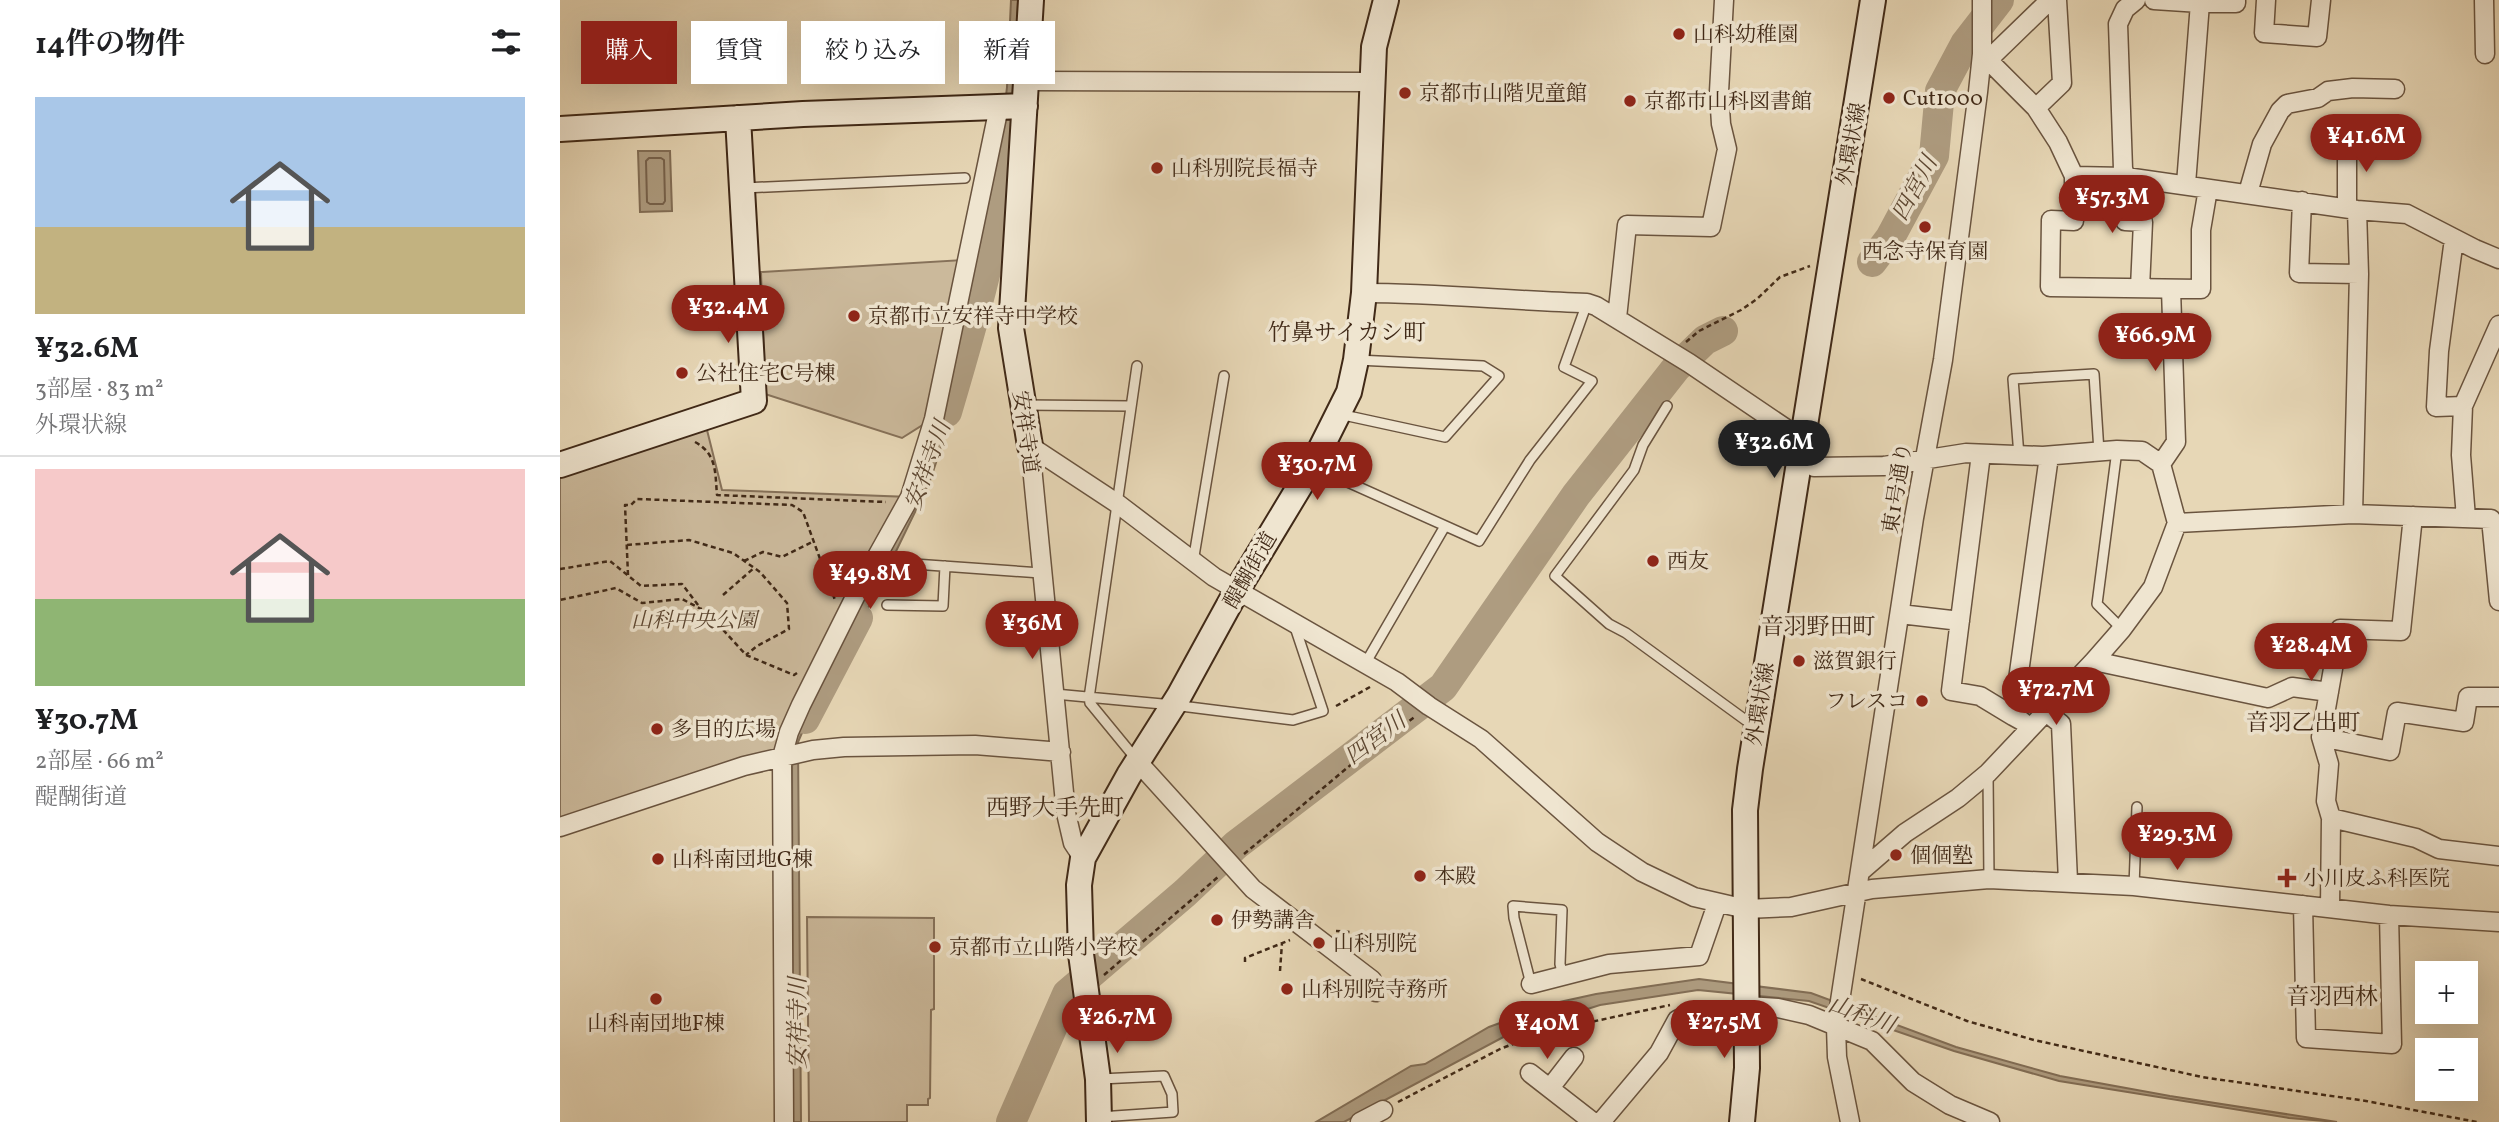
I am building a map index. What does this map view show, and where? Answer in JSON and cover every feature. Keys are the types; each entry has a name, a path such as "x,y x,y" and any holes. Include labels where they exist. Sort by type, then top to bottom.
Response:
{"street":[{"name":"安祥寺道","path":"1030,21 1031,0"},
{"name":"醍醐街道","path":"1099,1120 1098,1079 1081,954 1079,885 1083,858 1137,761 1173,705 1236,592 1312,466 1349,392 1356,360 1364,293 1374,47 1386,0"},
{"path":"1616,318 1627,225 1711,227 1727,149 1721,124 1719,92 1724,0"},
{"name":"外環状線","path":"1742,1122 1747,1068 1745,810 1873,0"},
{"name":"東1号通り","path":"1850,1122 1836,1057 1837,1023 1942,360 1985,57 1982,0"},
{"path":"2050,0 1985,57 2036,108 2058,142 2074,176 2074,221 2050,220 2050,287 2201,289 2201,230 2208,188"},
{"path":"2036,108 2062,83 2057,0"},
{"path":"2136,0 2125,9 2118,24 2123,169 2126,177 2125,221 2143,222 2140,288"},
{"path":"2154,0 2200,3 2236,3 2236,0"},
{"path":"2266,0 2264,33 2317,37 2321,0"},
{"path":"2484,0 2485,54"},
{"path":"2186,184 2200,3"},
{"path":"1055,81 1372,82"},
{"name":"安祥寺道","path":"1028,84 1011,328 1030,446 1066,813 1073,843 1083,858"},
{"path":"2248,193 2262,144 2280,111 2287,104 2318,98 2328,91 2353,88 2395,89"},
{"path":"560,130 738,118 1025,106"},
{"path":"784,1122 782,757 801,705 907,503 934,419 999,107"},
{"path":"560,465 754,401 738,118"},
{"path":"2347,139 2358,274 2353,514"},
{"path":"2074,176 2126,177 2352,209 2407,214 2499,259"},
{"path":"2302,201 2299,273 2358,274"},
{"path":"2454,239 2436,407 2463,406"},
{"path":"2161,464 2176,442 2171,289"},
{"path":"1364,293 1445,294 1587,303 1680,358 1785,428 1814,467 1884,466 1966,453 2049,456 2142,451 2161,464 2177,523 2153,586 2122,629 1987,773 1958,798 1905,833 1860,872"},
{"path":"2466,518 2460,455 2463,406 2499,325"},
{"path":"1030,446 1118,504 1236,592 1387,676 1482,739 1597,842 1642,872 1694,897 1746,909 1791,907 1857,893 1989,878 2134,886 2389,915 2499,922"},
{"path":"1981,454 1951,691 1980,696 2031,726"},
{"path":"2013,716 2049,456"},
{"path":"2177,523 2353,514 2495,517 2499,601"},
{"path":"2330,908 2331,818 2326,801 2329,764 2321,737 2340,629 2401,631 2413,516"},
{"path":"1900,614 1961,621"},
{"path":"2094,661 2268,698 2292,687 2329,692"},
{"path":"2321,737 2390,751 2397,712 2464,722 2468,697 2499,697"},
{"path":"2045,711 2061,724 2068,881"},
{"path":"560,827 744,766 813,750 975,745 1061,752"},
{"path":"1137,761 1254,889 1372,980 1376,992"},
{"path":"2331,818 2416,838 2439,849 2499,856"},
{"path":"1531,985 1609,964 1699,956 1717,904"},
{"path":"2303,905 2305,1038 2392,1044 2389,915"},
{"path":"1601,1122 1659,1053 1677,1020 1688,1015 1747,1008 1777,1008 1837,1023 1872,1041 1913,1082 1950,1105 1990,1122"},
{"path":"1550,1088 1574,1058"},
{"path":"1531,1073 1593,1122"},
{"path":"1360,1122 1382,1110"}],"lane":[{"path":"742,188 965,178"},
{"path":"1312,466 1479,541 1530,460 1592,381 1564,367 1587,303"},
{"path":"1338,414 1445,437 1499,376 1483,366 1356,360"},
{"path":"1137,366 1089,698 1090,703 1137,761"},
{"path":"2019,456 2013,379 2094,374 2108,452 2097,604 2122,629"},
{"path":"1193,562 1224,376"},
{"path":"1023,405 1130,406"},
{"path":"1667,406 1643,444 1634,470 1555,576 1609,624 1626,633 1756,728"},
{"path":"1365,664 1445,526"},
{"path":"914,564 1041,573"},
{"path":"887,605 943,606 946,566"},
{"path":"1055,694 1293,720 1323,711 1294,624"},
{"path":"1987,773 1989,878"},
{"path":"2134,886 2137,807"},
{"path":"1531,985 1513,906 1562,910 1560,964 1563,976"},
{"path":"1098,1079 1164,1076 1172,1094 1173,1112 1099,1120"}],"path":[{"path":"1680,358 1699,331 1741,310 1780,277 1810,266"},
{"path":"685,436 707,449 713,463 718,495 907,503"},
{"path":"628,575 625,505 631,505 637,499 792,505 803,512 843,622"},
{"path":"627,545 689,540 733,553 754,568 787,603 789,629 746,655"},
{"path":"744,561 762,552 782,557 814,541"},
{"path":"560,569 610,561 641,586 682,583 701,609 682,599 642,603 616,588 560,600"},
{"path":"723,595 754,568"},
{"path":"706,611 746,655 794,676 803,666"},
{"path":"1323,711 1353,698 1387,676"},
{"path":"1085,991 1226,858 1429,706"},
{"path":"1245,962 1245,958 1309,932"},
{"path":"1280,971 1282,943"},
{"path":"1844,977 1967,1021 2034,1040 2202,1077 2366,1101 2477,1122"},
{"path":"1382,1110 1500,1049 1544,1032 1662,1005 1674,1005"}],"green space":[{"path":"963,260 924,424 902,438 765,394 761,272"},
{"name":"山科中央公園","path":"704,418 722,490 910,497 782,757 560,828 560,465"},
{"path":"807,917 934,918 930,1098 928,1105 907,1105 907,1122 809,1122"}],"water":[{"path":"1011,0 1018,0 1017,21 1010,21"},
{"path":"1007,84 1014,84 1012,137 979,276 948,426 930,481 871,603 832,664 798,742 801,1122 793,1122 792,745 807,697 925,471 956,357 999,158"},
{"path":"638,151 670,151 672,211 640,212"},
{"name":"山科川","path":"1699,979 1811,993 1956,1047 2060,1076 2337,1122 2289,1118 2059,1081 1954,1051 1809,1001 1698,990 1600,1005 1509,1034 1344,1122 1316,1122 1411,1066 1425,1064 1489,1027 1555,1003 1596,994"}],"waterway":[{"name":"四宮川","path":"1872,262 1890,238 1934,156 1940,91 1965,44 1999,0"},
{"name":"安祥寺川","path":"947,412 988,262 1003,186 1011,109"},
{"name":"四宮川","path":"1011,1122 1067,994 1185,893 1236,845 1443,687 1576,495 1676,368 1705,340 1723,331"},
{"name":"安祥寺川","path":"805,719 858,618"}],"place":[{"name":"山科幼稚園","path":"1679,34"},
{"name":"京都市山階児童館","path":"1405,93"},
{"name":"Cut1000","path":"1889,98"},
{"name":"京都市山科図書館","path":"1630,101"},
{"name":"山科別院長福寺","path":"1157,168"},
{"name":"西念寺保育園","path":"1925,227"},
{"name":"京都市立安祥寺中学校","path":"854,316"},
{"name":"公社住宅C号棟","path":"682,373"},
{"name":"西友","path":"1653,561"},
{"name":"滋賀銀行","path":"1799,661"},
{"name":"フレスコ","path":"1922,701"},
{"name":"多目的広場","path":"657,729"},
{"name":"個個塾","path":"1896,855"},
{"name":"山科南団地G棟","path":"658,859"},
{"name":"本殿","path":"1420,876"},
{"name":"小川皮ふ科医院","path":"2287,878"},
{"name":"伊勢講舎","path":"1217,920"},
{"name":"山科別院","path":"1319,943"},
{"name":"京都市立山階小学校","path":"935,947"},
{"name":"山科別院寺務所","path":"1287,989"},
{"name":"山科南団地F棟","path":"656,999"}],"district":[{"name":"竹鼻サイカシ町","path":"1347,332"},
{"name":"音羽野田町","path":"1818,626"},
{"name":"音羽乙出町","path":"2303,722"},
{"name":"西野大手先町","path":"1055,807"},
{"name":"音羽西林","path":"2332,996"}]}
